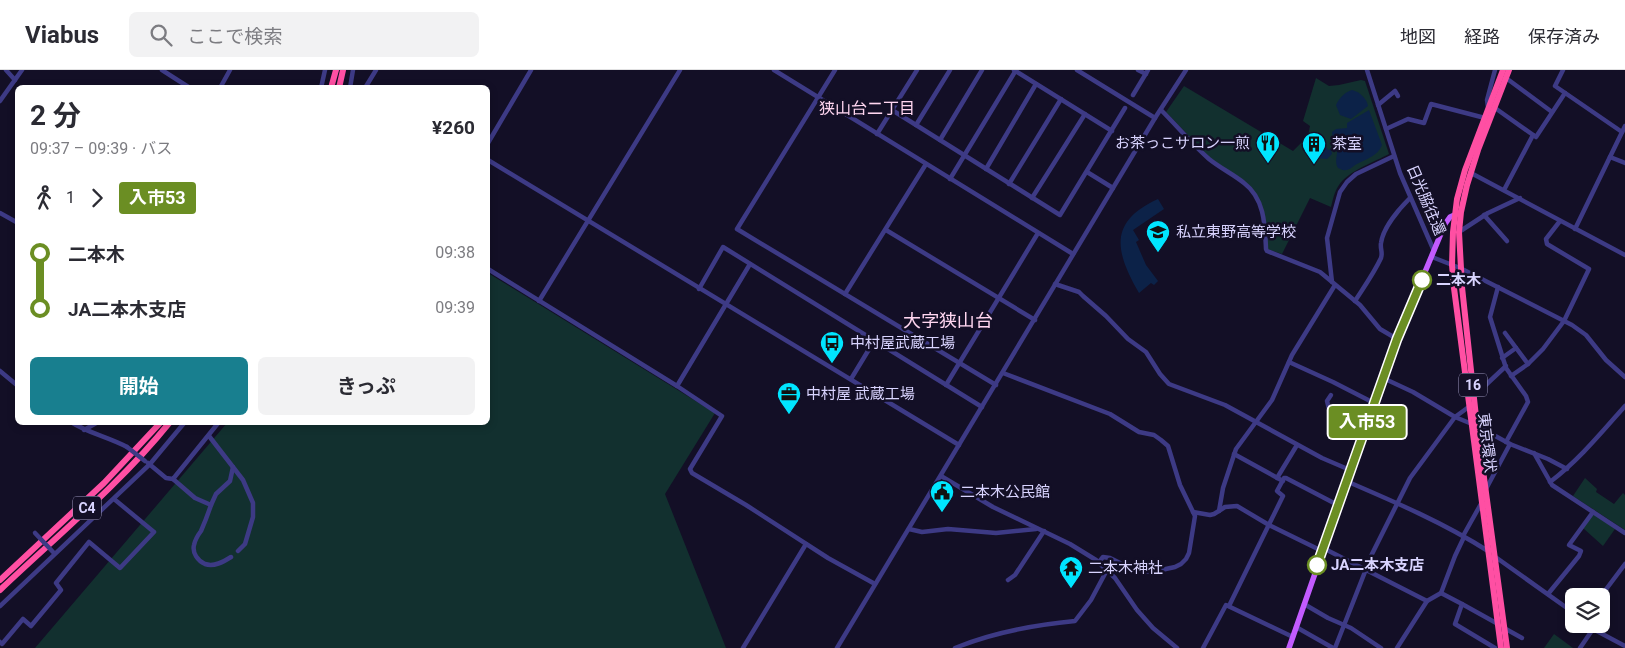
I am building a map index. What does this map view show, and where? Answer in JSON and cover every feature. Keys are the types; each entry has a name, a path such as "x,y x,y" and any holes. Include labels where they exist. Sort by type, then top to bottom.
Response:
{"highway":[{"path":"333,85 336,70"},
{"path":"340,85 343,70"},
{"name":"東京環状","path":"1503,70 1471,173 1461,212 1459,232 1460,268 1474,396 1482,502 1488,551 1501,626 1507,648"},
{"name":"東京環状","path":"1501,648 1495,557 1486,489 1470,406 1452,265 1454,214 1462,177 1484,118 1492,108 1509,70"},
{"name":"C4","path":"0,580 104,483 158,425"},
{"name":"C4","path":"0,590 109,487 167,425"}],"main road":[{"path":"1433,254 1445,224 1454,214 1461,212"},
{"name":"日光脇往還","path":"1289,648 1338,503 1397,339 1433,254"}],"street":[{"path":"6,70 16,80"},
{"path":"0,101 22,70"},
{"path":"162,70 185,85"},
{"path":"222,85 230,70"},
{"path":"322,85 325,70"},
{"path":"350,85 353,70"},
{"path":"367,85 376,70"},
{"path":"490,140 531,70"},
{"path":"539,301 680,70"},
{"path":"774,70 1073,254"},
{"path":"835,70 737,229 958,364 996,385"},
{"path":"877,134 917,70"},
{"path":"916,125 950,70"},
{"path":"940,140 982,70"},
{"path":"950,179 1015,70 1112,131"},
{"path":"1077,70 1155,118"},
{"path":"1133,95 1147,72 1138,70"},
{"path":"837,648 1155,118 1186,70"},
{"name":"日光脇往還","path":"1367,70 1394,156 1433,254"},
{"path":"1495,70 1487,100 1492,108 1536,137 1565,93"},
{"path":"1564,70 1555,86 1622,132"},
{"path":"1506,78 1552,112"},
{"path":"986,169 1036,84"},
{"path":"1378,105 1395,91 1398,96"},
{"path":"1010,184 1061,99"},
{"path":"1386,129 1408,119 1424,123 1431,104 1484,118"},
{"path":"892,110 1060,215 1125,108"},
{"path":"1161,110 1209,159 1244,182 1251,189 1260,205 1264,220 1266,250 1320,272 1355,301 1380,329 1397,339"},
{"path":"1032,198 1085,114"},
{"path":"1574,228 1625,126"},
{"path":"1504,190 1533,135"},
{"path":"1219,511 1223,488 1240,442 1272,400 1289,362 1333,284 1327,238 1340,192 1356,174 1394,156"},
{"path":"1610,156 1625,163"},
{"path":"490,161 960,445"},
{"path":"845,294 926,164"},
{"path":"1087,172 1113,188"},
{"path":"1471,173 1625,255"},
{"path":"1355,301 1381,256 1382,239 1391,221 1398,210 1410,198"},
{"path":"1459,232 1484,215 1520,198"},
{"path":"0,213 15,221"},
{"path":"1484,215 1507,241"},
{"path":"1511,376 1528,364 1543,349 1564,321 1589,269 1547,244 1546,239 1560,221"},
{"path":"886,230 1035,320"},
{"path":"946,385 1038,233"},
{"path":"699,289 723,248 982,407"},
{"path":"1433,254 1564,321 1586,335 1606,360 1625,377"},
{"path":"677,386 750,264"},
{"path":"490,270 722,416 690,471 842,566 876,584"},
{"path":"1055,284 1079,292 1106,316 1128,340 1146,352 1169,384 1225,405 1297,445 1350,470"},
{"path":"1486,489 1528,402 1502,358 1490,317 1498,287"},
{"path":"1505,333 1528,364"},
{"path":"851,379 874,341"},
{"path":"1502,358 1516,348"},
{"path":"1289,362 1374,403"},
{"path":"1474,396 1506,366"},
{"path":"0,371 15,384"},
{"path":"1003,372 1102,410 1139,432 1154,436 1168,446 1180,485 1195,516 1189,553 1181,564 1152,572 1132,569 1110,558 1103,557 1099,562"},
{"path":"1383,378 1508,443 1567,469"},
{"path":"1331,396 1327,401 1329,409 1366,427"},
{"path":"1296,627 1334,648 1372,554 1410,478 1455,416 1470,406"},
{"path":"1550,482 1567,469 1625,406"},
{"path":"76,425 127,447 166,478 173,479 195,498 211,505"},
{"path":"84,430 93,425"},
{"path":"0,606 150,464 182,425"},
{"path":"173,479 217,425"},
{"path":"209,436 243,480 252,496 254,510 245,544 238,551"},
{"path":"1277,478 1297,445"},
{"path":"1534,453 1552,485 1625,533"},
{"path":"1234,454 1283,481"},
{"path":"231,557 222,562 207,564 199,560 194,552 194,545 216,494 230,481 233,467"},
{"path":"940,476 984,502 1081,550 1099,562 1121,586 1145,619 1161,636 1177,648"},
{"path":"1203,648 1226,605 1229,606 1283,496 1277,492 1283,481 1286,478 1332,502 1338,503"},
{"path":"230,481 243,480"},
{"path":"1346,481 1464,536 1565,606"},
{"path":"0,642 2,644 23,619 31,626 61,590 56,583 89,542 120,568 154,532 114,499"},
{"path":"1398,648 1427,601 1441,593 1464,536 1482,502"},
{"path":"1193,512 1210,515 1225,508 1237,506 1269,524 1427,601"},
{"path":"1548,594 1579,556 1581,551 1569,544 1593,512"},
{"path":"909,529 922,532 948,529 996,533 1038,528"},
{"path":"1008,580 1015,575 1044,531"},
{"path":"35,533 54,553"},
{"path":"743,648 806,544"},
{"path":"1607,588 1625,564"},
{"path":"955,648 985,637 1032,626 1075,621 1091,600 1107,570"},
{"path":"1441,593 1522,638"},
{"path":"1304,604 1328,618 1351,628 1381,648"},
{"path":"1462,604 1455,624 1495,648"},
{"path":"1229,606 1293,637"},
{"path":"1580,648 1590,633"},
{"path":"1601,633 1625,646"}],"green space":[{"path":"1316,78 1329,86 1361,80 1365,81 1389,154 1362,167 1343,180 1336,190 1331,207 1310,198 1282,254 1267,249 1265,219 1252,188 1210,158 1166,112 1184,86 1293,151 1308,136 1310,126 1303,121"},
{"path":"490,274 715,413 665,494 726,648 35,648 225,425 490,425"},
{"path":"1585,478 1597,489 1596,492 1614,504 1623,493 1625,495 1625,530 1573,496"},
{"path":"1595,514 1615,529 1603,546 1583,528 1592,515"},
{"path":"1554,634 1573,648 1544,648"}],"water":[{"path":"1352,90 1363,96 1368,106 1351,119 1340,115 1336,105 1342,96"},
{"path":"1369,110 1382,145 1380,149 1371,157 1349,169 1338,168 1336,163 1337,147 1332,132 1336,129 1347,128 1347,123"},
{"path":"1321,145 1325,145 1328,150 1331,149 1332,154 1327,159 1316,158 1317,149"},
{"path":"1158,199 1164,209 1133,230 1139,240 1136,242 1146,265 1158,281 1154,285 1151,283 1139,293 1125,265 1121,252 1121,240 1124,228 1130,218 1142,208"}],"bus line":[{"name":"入市53","path":"1317,565 1397,339 1422,280"}],"place":[{"name":"お茶っこサロン一煎","path":"1268,164"},
{"name":"茶室","path":"1314,165"},
{"name":"私立東野高等学校","path":"1158,253"},
{"name":"二本木","path":"1422,280"},
{"name":"中村屋武蔵工場","path":"832,364"},
{"name":"中村屋 武蔵工場","path":"789,415"},
{"name":"二本木公民館","path":"942,513"},
{"name":"JA二本木支店","path":"1317,565"},
{"name":"二本木神社","path":"1071,589"}],"district":[{"name":"狭山台二丁目","path":"867,108"},
{"name":"大字狭山台","path":"948,321"}]}
